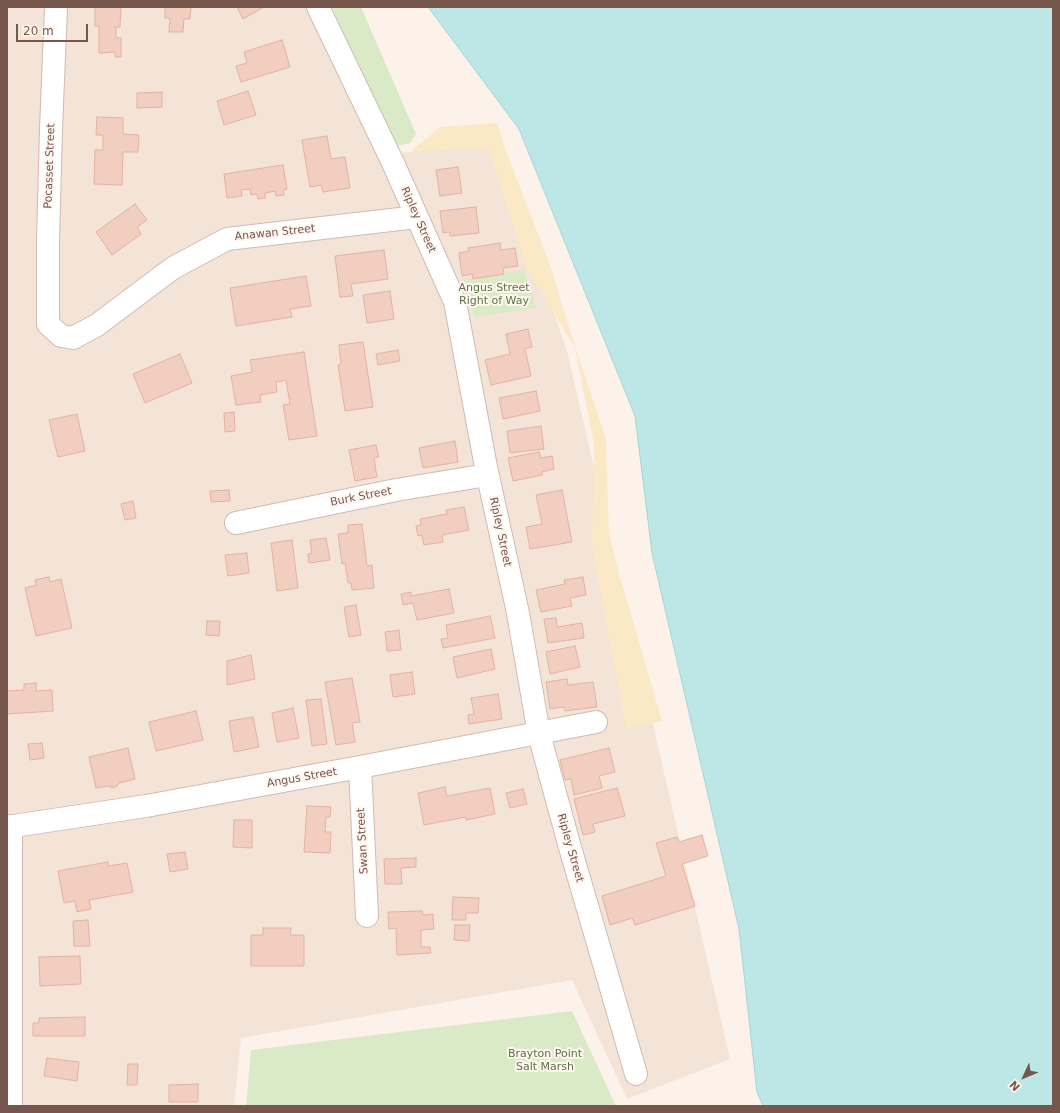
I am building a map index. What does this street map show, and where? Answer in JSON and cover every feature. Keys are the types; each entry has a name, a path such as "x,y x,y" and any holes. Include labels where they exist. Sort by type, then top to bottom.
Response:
{"street":[{"name":"Pocasset Street","path":"48,324 48,242 56,7"},
{"name":"Ripley Street","path":"318,7 393,163 455,302 487,475 518,613 539,734 568,844 636,1074"},
{"name":"Anawan Street","path":"48,324 61,336 73,338 97,325 173,268 227,239 417,217"},
{"name":"Burk Street","path":"236,523 396,490 487,475"},
{"name":"Angus Street","path":"9,827 146,806 539,734 596,722"},
{"name":"Swan Street","path":"360,767 367,916"},
{"path":"9,827 9,1072 11,1106"}],"shaded area":[{"path":"7,7 331,7 395,154 494,140 567,351 730,1059 627,1099 572,980 241,1038 234,1106 7,1106"}],"green space":[{"path":"332,7 361,7 416,134 410,143 393,147"},
{"name":"Angus Street Right of Way","path":"524,270 536,308 474,317 463,279"},
{"name":"Brayton Point Salt Marsh","path":"572,1011 616,1106 246,1106 251,1050"}],"sand":[{"path":"497,123 505,149 549,262 606,439 609,539 662,721 626,729 592,544 594,444 575,348 526,267 489,149 411,151 440,127"}],"water":[{"path":"428,7 1053,7 1053,1106 763,1106 757,1092 739,929 652,553 635,416 519,129"}],"building":[{"path":"95,7 121,7 120,27 116,27 116,38 121,38 121,57 115,57 115,52 99,53 99,26 95,26"},
{"path":"165,7 191,7 190,19 184,19 183,32 169,32 170,18 165,18"},
{"path":"237,7 264,7 243,19"},
{"path":"282,40 290,67 241,82 236,66 247,63 244,52"},
{"path":"248,91 256,115 224,125 217,101"},
{"path":"162,92 162,107 137,108 137,93"},
{"path":"97,117 123,118 123,134 139,135 138,152 123,152 122,185 94,184 95,150 103,150 103,135 96,135"},
{"path":"327,136 331,159 345,157 350,188 323,192 321,185 310,187 302,140"},
{"path":"283,165 287,189 283,190 284,195 276,196 275,191 265,193 265,198 258,199 257,194 251,195 250,189 241,190 242,196 227,198 224,174"},
{"path":"458,167 462,193 440,196 436,170"},
{"path":"135,204 147,220 137,227 141,234 112,255 96,232"},
{"path":"476,207 479,233 450,236 450,232 443,233 440,211"},
{"path":"500,243 501,250 515,248 518,266 503,268 504,274 473,279 472,274 462,276 459,253 469,251 468,248"},
{"path":"384,250 388,279 351,284 353,296 340,297 335,256"},
{"path":"306,276 311,306 290,309 292,317 236,326 230,288"},
{"path":"390,291 394,319 367,323 363,295"},
{"path":"528,329 532,347 525,349 531,376 491,385 485,360 510,354 506,334"},
{"path":"363,342 373,407 345,411 338,365 341,364 339,345"},
{"path":"398,350 400,361 378,365 376,354"},
{"path":"304,352 317,436 289,440 283,405 290,404 286,380 276,382 277,392 260,395 261,402 236,405 231,376 252,372 250,360"},
{"path":"180,354 192,383 145,403 133,374"},
{"path":"536,391 540,411 503,419 499,398"},
{"path":"234,412 235,431 225,432 224,413"},
{"path":"77,414 85,451 58,457 49,420"},
{"path":"541,426 544,449 510,453 507,431"},
{"path":"455,441 458,462 423,468 419,448"},
{"path":"376,445 379,457 374,458 377,477 355,481 349,450"},
{"path":"539,452 541,458 552,456 554,469 542,472 542,475 513,481 508,458"},
{"path":"229,490 230,501 211,502 210,491"},
{"path":"562,490 572,542 530,549 526,527 542,524 536,495"},
{"path":"133,501 136,518 125,520 121,504"},
{"path":"464,507 469,530 442,535 443,542 424,545 422,535 418,536 416,526 421,525 420,519 447,514 446,510"},
{"path":"362,524 367,566 372,565 374,588 352,590 351,583 348,583 345,563 342,564 338,534 348,533 348,525"},
{"path":"326,538 330,560 309,563 308,554 312,553 310,540"},
{"path":"292,540 298,588 277,591 271,543"},
{"path":"247,553 249,573 228,576 225,555"},
{"path":"49,577 50,582 61,579 72,628 36,636 25,588 36,585 35,580"},
{"path":"583,577 586,595 570,598 572,606 541,612 536,590 565,584 564,580"},
{"path":"449,589 454,613 417,620 413,603 403,605 401,594 411,592 411,596"},
{"path":"356,605 361,635 349,637 344,607"},
{"path":"490,616 495,638 443,648 441,639 448,638 446,625"},
{"path":"556,618 557,627 582,623 584,638 548,643 544,619"},
{"path":"207,621 220,621 219,636 206,635"},
{"path":"399,630 401,650 387,651 385,632"},
{"path":"575,646 580,667 550,674 546,652"},
{"path":"491,649 495,669 457,678 453,657"},
{"path":"251,655 255,679 227,685 227,661"},
{"path":"412,672 415,694 393,697 390,675"},
{"path":"352,678 360,722 352,723 355,742 336,745 325,682"},
{"path":"567,679 568,685 593,682 597,707 565,711 564,707 550,709 546,682"},
{"path":"36,683 36,691 52,690 53,711 7,714 7,691 24,690 24,684"},
{"path":"498,694 502,719 469,724 468,715 474,714 471,698"},
{"path":"321,699 327,744 312,746 306,700"},
{"path":"293,708 299,738 277,742 272,713"},
{"path":"196,711 203,740 156,751 149,722"},
{"path":"253,717 259,747 234,752 229,721"},
{"path":"42,743 44,758 30,760 28,744"},
{"path":"128,748 135,779 119,783 117,786 112,788 108,786 96,788 89,757"},
{"path":"609,748 615,772 599,776 602,788 574,795 571,779 565,780 560,760"},
{"path":"445,787 447,796 490,788 495,814 466,820 466,817 424,825 418,793"},
{"path":"617,788 625,816 593,824 595,832 583,835 574,799"},
{"path":"523,789 527,804 510,808 506,793"},
{"path":"307,806 331,807 330,817 326,817 325,832 331,832 330,853 304,852"},
{"path":"234,820 252,820 252,848 233,847"},
{"path":"702,835 708,856 682,864 695,906 635,925 632,918 610,925 602,896 666,876 656,843 677,837 679,842"},
{"path":"185,852 188,869 170,872 167,854"},
{"path":"416,858 416,867 401,868 402,884 385,884 384,859"},
{"path":"108,862 108,866 127,863 133,892 89,900 91,909 77,912 75,901 64,903 58,871"},
{"path":"453,897 479,898 478,913 466,913 466,920 452,920"},
{"path":"422,911 423,915 433,914 434,929 421,930 421,947 430,947 431,953 397,955 396,928 389,929 388,912"},
{"path":"88,920 90,946 74,946 73,921"},
{"path":"455,925 470,925 469,941 454,940"},
{"path":"263,928 291,928 290,935 304,935 304,966 251,966 251,935 263,935"},
{"path":"80,956 81,984 40,986 39,957"},
{"path":"85,1017 85,1036 33,1036 33,1023 39,1023 39,1018"},
{"path":"47,1058 79,1062 77,1081 44,1076"},
{"path":"128,1064 138,1064 137,1085 127,1085"},
{"path":"198,1084 198,1102 169,1102 169,1085"}]}
